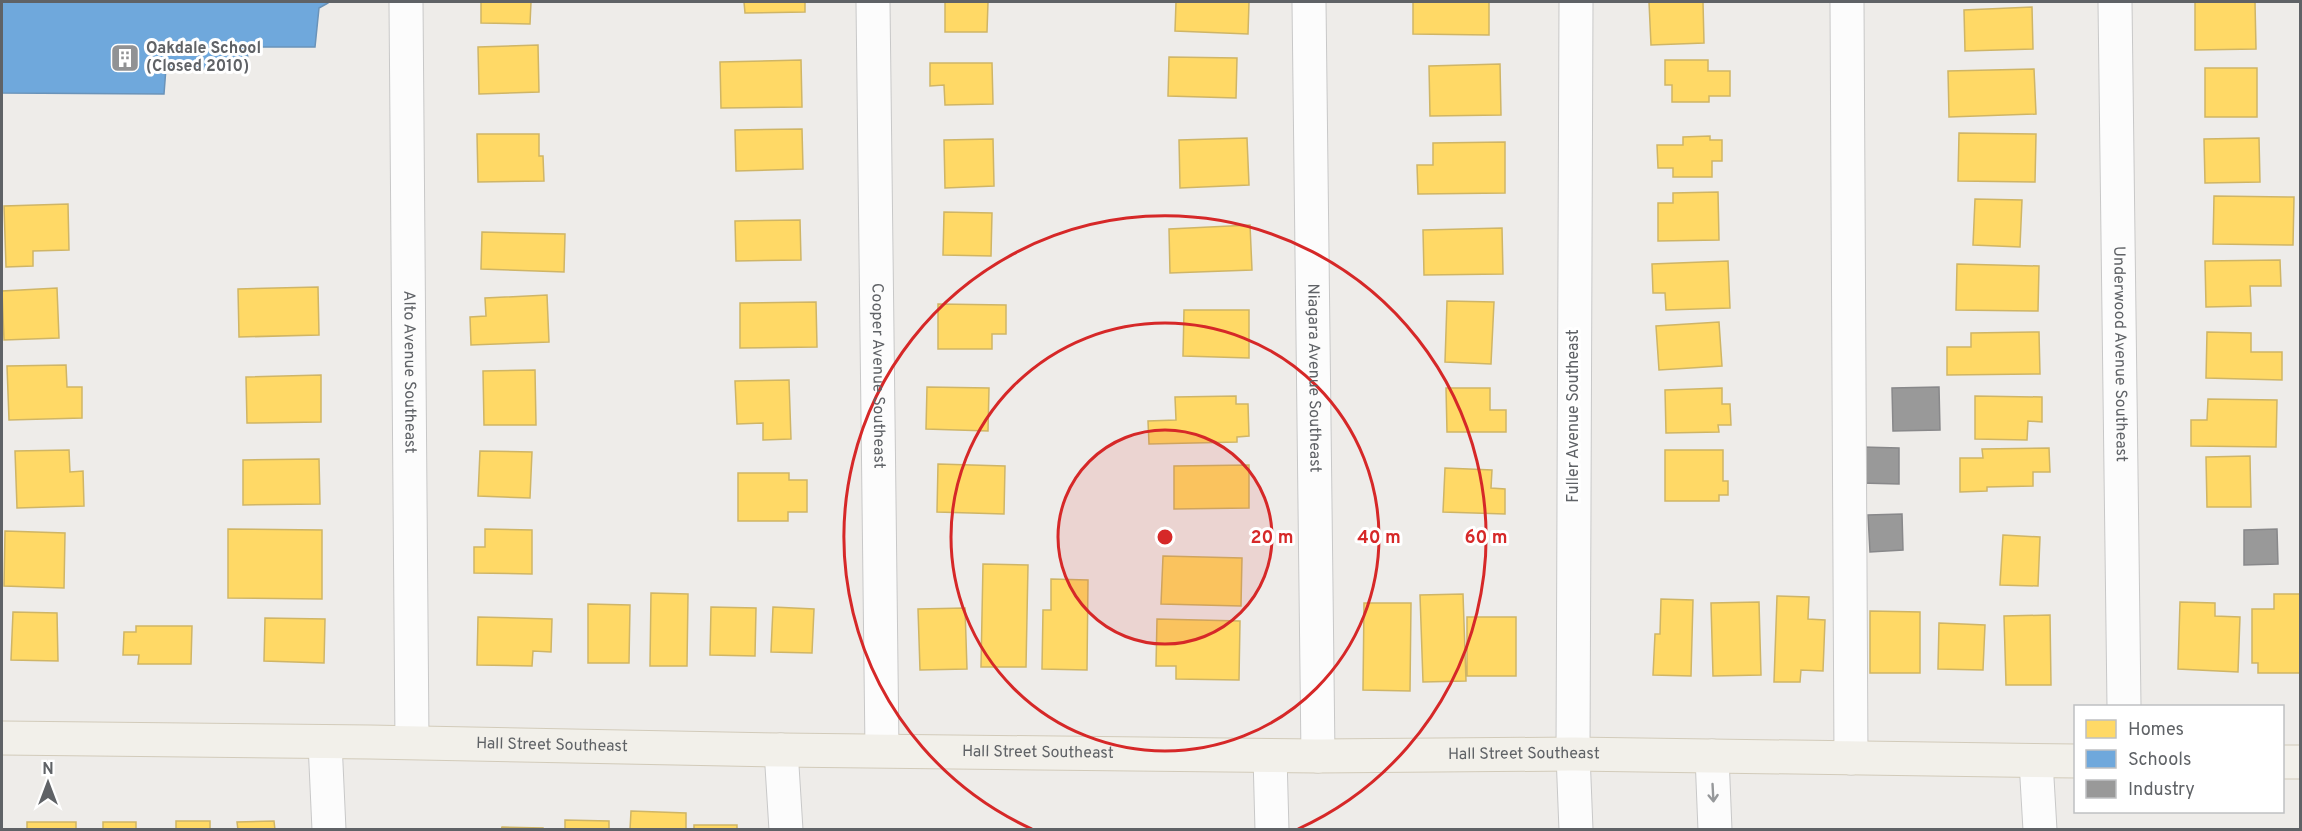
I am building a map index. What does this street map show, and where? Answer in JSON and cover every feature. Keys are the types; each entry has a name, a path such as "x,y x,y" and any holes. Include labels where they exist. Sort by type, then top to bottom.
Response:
{"main road":[{"name":"Hall Street Southeast","path":"2,738 412,742 781,750 1270,756 1573,754 2074,761"},
{"path":"2284,762 2301,762"}],"street":[{"name":"Alto Avenue Southeast","path":"406,2 412,742"},
{"name":"Cooper Avenue Southeast","path":"873,2 882,750"},
{"name":"Niagara Avenue Southeast","path":"1309,2 1318,756"},
{"name":"Fuller Avenue Southeast","path":"1576,2 1573,754 1576,830"},
{"path":"1847,2 1851,758"},
{"name":"Underwood Avenue Southeast","path":"2115,2 2124,705"},
{"path":"325,742 329,830"},
{"path":"781,750 786,830"},
{"path":"1270,756 1272,830"},
{"path":"1712,756 1715,830"},
{"path":"2036,761 2040,830"}],"building: Homes":[{"path":"481,2 531,2 530,24 481,23"},
{"path":"744,2 805,2 805,12 745,13"},
{"path":"945,2 988,2 987,32 945,32"},
{"path":"1176,2 1249,2 1248,34 1175,31"},
{"path":"1413,2 1489,2 1489,35 1413,34"},
{"path":"1649,2 1703,2 1704,43 1651,45"},
{"path":"2195,2 2255,2 2256,49 2195,50"},
{"path":"2032,7 2033,49 1965,51 1964,10"},
{"path":"538,45 539,92 479,94 478,47"},
{"path":"1169,57 1237,58 1236,98 1168,96"},
{"path":"801,60 802,107 721,108 720,62"},
{"path":"1665,60 1708,60 1708,71 1730,71 1730,96 1709,96 1709,102 1672,102 1672,85 1665,85"},
{"path":"930,63 992,63 993,104 945,105 944,85 930,86"},
{"path":"1500,64 1501,115 1430,116 1429,66"},
{"path":"2205,68 2257,68 2257,117 2205,117"},
{"path":"2034,69 2036,114 1949,117 1948,71"},
{"path":"802,129 803,169 736,171 735,130"},
{"path":"1959,133 2036,134 2035,182 1958,181"},
{"path":"477,134 539,134 539,156 543,156 544,181 478,182"},
{"path":"1710,136 1710,140 1722,140 1722,161 1712,161 1712,177 1673,177 1673,168 1658,168 1657,145 1683,145 1683,137"},
{"path":"1247,138 1249,185 1180,188 1179,140"},
{"path":"2259,138 2260,182 2205,183 2204,139"},
{"path":"993,139 994,186 945,188 944,140"},
{"path":"1505,142 1505,193 1418,194 1417,165 1433,165 1433,143"},
{"path":"1718,192 1719,240 1658,241 1658,203 1673,203 1673,193"},
{"path":"2214,196 2294,197 2293,245 2213,244"},
{"path":"1975,199 2022,200 2020,247 1973,245"},
{"path":"68,204 69,250 33,251 33,266 6,267 4,206"},
{"path":"944,212 992,213 991,256 943,255"},
{"path":"800,220 801,260 736,261 735,221"},
{"path":"1250,225 1252,270 1170,273 1169,229"},
{"path":"1502,228 1503,274 1424,275 1423,230"},
{"path":"482,232 565,234 564,272 481,269"},
{"path":"2280,260 2281,286 2250,286 2251,306 2206,307 2205,261"},
{"path":"1728,261 1730,308 1666,310 1665,293 1653,293 1652,264"},
{"path":"1957,264 2039,266 2038,311 1956,310"},
{"path":"318,287 319,335 239,337 238,289"},
{"path":"57,288 59,338 4,340 2,291"},
{"path":"547,295 549,342 471,345 470,317 486,316 485,298"},
{"path":"1447,301 1494,302 1491,364 1445,362"},
{"path":"816,302 817,347 740,348 740,303"},
{"path":"938,304 1006,305 1006,334 992,334 992,349 938,349"},
{"path":"1184,310 1249,310 1249,358 1183,356"},
{"path":"1719,322 1722,366 1659,370 1656,326"},
{"path":"2039,332 2040,374 1947,375 1947,347 1971,347 1971,333"},
{"path":"2207,332 2251,333 2251,352 2282,352 2282,380 2206,378"},
{"path":"66,365 67,387 82,387 82,418 9,420 7,366"},
{"path":"535,370 536,425 484,425 483,371"},
{"path":"321,375 321,422 247,423 246,377"},
{"path":"789,380 791,439 763,440 763,423 737,424 735,381"},
{"path":"927,387 989,388 988,431 926,429"},
{"path":"1446,388 1490,388 1490,410 1506,410 1506,432 1447,432"},
{"path":"1722,388 1722,404 1730,404 1731,425 1718,425 1719,432 1666,433 1665,390"},
{"path":"1236,396 1236,404 1248,404 1249,436 1237,437 1237,442 1149,444 1148,421 1176,420 1175,397"},
{"path":"1975,396 2042,397 2042,422 2028,421 2027,440 1975,439"},
{"path":"2208,399 2277,400 2276,447 2191,446 2191,420 2207,420"},
{"path":"2049,448 2050,472 2033,472 2033,486 1987,487 1987,491 1960,492 1960,458 1983,458 1982,449"},
{"path":"69,450 70,472 83,471 84,506 17,508 15,451"},
{"path":"1665,450 1723,450 1723,481 1728,481 1728,495 1719,495 1719,501 1665,501"},
{"path":"480,451 532,452 530,498 478,496"},
{"path":"2250,456 2251,507 2207,507 2206,457"},
{"path":"319,459 320,504 243,505 243,460"},
{"path":"938,464 1005,466 1004,514 937,512"},
{"path":"1249,465 1249,508 1174,509 1174,466"},
{"path":"1445,468 1492,470 1491,488 1505,489 1505,514 1443,512"},
{"path":"738,473 789,473 789,480 807,480 807,512 788,512 788,521 738,521"},
{"path":"228,529 322,530 322,599 228,598"},
{"path":"485,529 532,530 532,574 474,573 474,547 485,547"},
{"path":"5,531 65,533 64,588 4,586"},
{"path":"2003,535 2040,537 2038,586 2000,585"},
{"path":"1163,556 1242,558 1241,606 1161,604"},
{"path":"983,564 1028,565 1026,667 981,667"},
{"path":"1051,579 1088,580 1087,670 1042,669 1043,610 1051,610"},
{"path":"651,593 688,594 687,666 650,666"},
{"path":"1463,594 1466,681 1423,682 1420,595"},
{"path":"2274,594 2300,594 2300,673 2258,673 2258,663 2252,663 2252,609 2274,609"},
{"path":"1777,596 1809,597 1808,619 1825,620 1823,671 1801,670 1800,682 1774,682"},
{"path":"1661,599 1693,600 1691,676 1653,675 1655,634 1660,634"},
{"path":"1759,602 1761,675 1713,676 1711,603"},
{"path":"2180,602 2215,603 2215,616 2240,617 2238,672 2178,669"},
{"path":"1364,603 1411,603 1410,691 1363,690"},
{"path":"588,604 630,605 629,663 588,663"},
{"path":"711,607 756,608 755,656 710,655"},
{"path":"773,607 814,609 812,653 771,652"},
{"path":"965,608 967,669 920,670 918,609"},
{"path":"1870,611 1920,612 1920,673 1870,673"},
{"path":"13,612 57,613 58,661 11,660"},
{"path":"2050,615 2051,685 2006,685 2004,616"},
{"path":"478,617 552,619 551,652 533,651 532,666 477,665"},
{"path":"1467,617 1516,617 1516,676 1467,676"},
{"path":"265,618 325,619 324,663 264,661"},
{"path":"1157,619 1240,621 1239,680 1176,679 1176,666 1156,666"},
{"path":"1939,623 1985,625 1983,670 1938,669"},
{"path":"136,626 192,626 191,664 138,664 139,655 123,655 124,632 136,632"},
{"path":"631,811 686,813 686,830 630,830"},
{"path":"565,820 609,821 609,830 565,830"},
{"path":"176,821 210,821 210,830 176,830"},
{"path":"274,821 275,830 238,830 237,822"},
{"path":"27,822 76,822 76,830 27,830"},
{"path":"103,822 136,822 136,830 103,830"},
{"path":"694,825 737,825 737,830 694,830"},
{"path":"502,827 543,828 543,830 501,830"}],"building: Schools":[{"name":"Oakdale School (Closed 2010)","path":"2,2 328,3 319,8 315,47 248,47 247,71 166,68 164,94 2,93"}],"building: Industry":[{"path":"1939,387 1940,430 1893,431 1892,388"},
{"path":"1862,447 1899,448 1899,484 1861,483"},
{"path":"1902,514 1903,550 1870,552 1868,515"},
{"path":"2277,529 2278,564 2244,565 2244,530"}],"place":[{"name":"Oakdale School (Closed 2010)","path":"125,58"}]}
